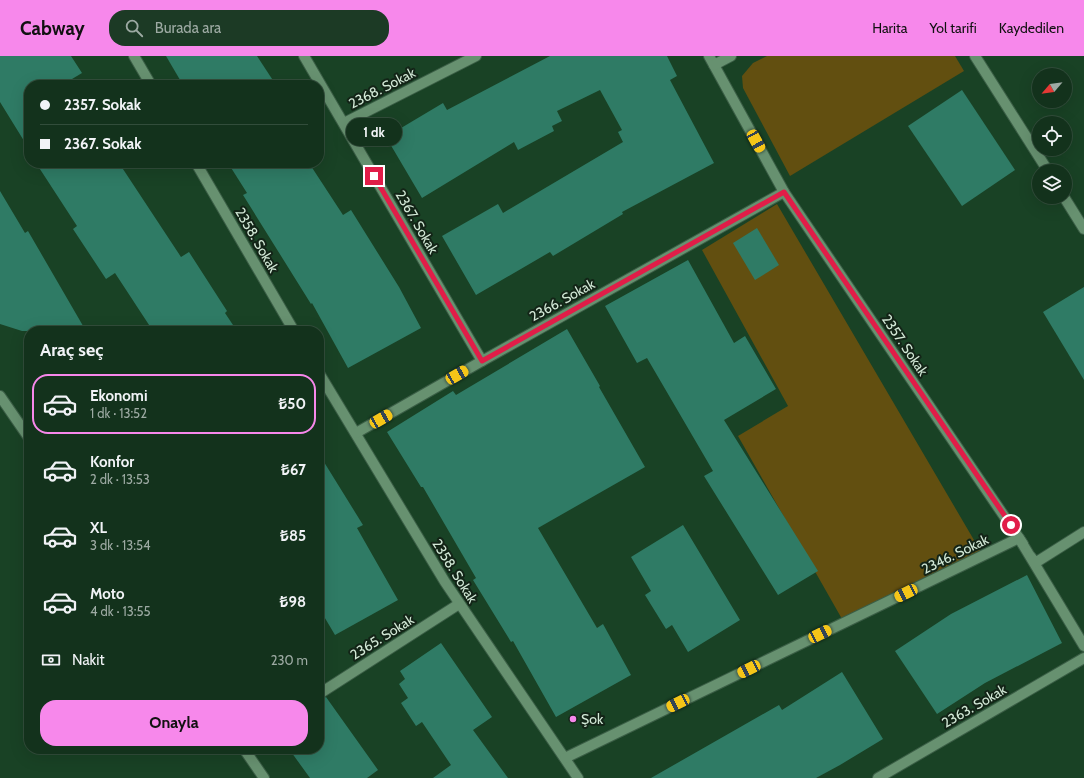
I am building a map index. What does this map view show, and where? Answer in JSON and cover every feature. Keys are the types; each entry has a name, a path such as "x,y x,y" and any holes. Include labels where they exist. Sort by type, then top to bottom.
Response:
{"street":[{"path":"134,56 148,80"},
{"name":"2367. Sokak","path":"304,56 318,80"},
{"name":"2368. Sokak","path":"344,123 476,56"},
{"path":"711,60 731,56"},
{"path":"975,56 1044,164"},
{"name":"2357. Sokak","path":"711,60 784,192 1019,538 1084,646"},
{"name":"2367. Sokak","path":"324,90 482,361"},
{"name":"2358. Sokak","path":"199,168 291,326"},
{"name":"2366. Sokak","path":"356,433 784,192"},
{"path":"1068,204 1084,229"},
{"name":"2358. Sokak","path":"324,381 444,582 578,778"},
{"path":"0,396 24,431"},
{"path":"1019,538 1035,563 1084,532"},
{"name":"2346. Sokak","path":"565,758 1019,538"},
{"name":"2365. Sokak","path":"324,691 459,604"},
{"name":"2363. Sokak","path":"878,778 1084,658"},
{"path":"247,754 264,778"}],"shaded area":[{"path":"767,56 955,56 964,71 790,176 743,88 742,76 753,63"},
{"path":"777,204 981,552 846,626 738,436 788,406 702,250"}],"building":[{"path":"0,56 71,56 82,73 70,80 24,80 24,141 0,102"},
{"path":"166,56 257,56 273,80 180,80"},
{"path":"550,56 667,56 677,76 670,80 714,163 622,212 623,214 553,256 550,252 476,295 442,236 498,204 503,213 623,142 618,132 622,130 600,90 557,111 562,121 552,126 554,131 518,150 514,142 422,198 386,137 443,103 447,110"},
{"path":"962,90 1015,170 962,206 908,126"},
{"path":"39,168 122,168 181,257 189,252 227,311 225,313 234,326 150,326 115,273 106,279 73,229 77,226"},
{"path":"231,168 312,168 343,215 351,210 399,287 421,328 348,368 312,303 311,304 243,195 247,193"},
{"path":"0,191 25,233 28,231 83,326 24,326 24,331 22,331 0,324"},
{"path":"757,228 779,265 755,280 733,243"},
{"path":"688,260 734,343 745,336 776,389 724,420 818,571 778,595 704,476 713,471 647,358 637,363 605,306"},
{"path":"1084,287 1084,380 1043,312"},
{"path":"567,329 645,467 538,528 597,628 603,624 631,675 556,717 513,641 511,642 473,580 476,578 423,487 421,487 387,432 453,391 456,395"},
{"path":"324,462 363,525 357,528 398,600 335,635 324,616"},
{"path":"683,525 740,620 688,652 672,625 666,629 645,595 651,591 631,557"},
{"path":"1027,575 1062,643 985,683 937,714 895,651 951,614"},
{"path":"441,643 492,717 473,730 508,778 433,778 451,765 422,722 416,726 401,703 408,698 399,684 405,679 400,671"},
{"path":"842,672 883,739 840,765 816,778 651,778 779,705 782,710"},
{"path":"326,697 378,770 367,778 310,778 293,754 324,754 324,698"}],"place":[{"name":"Şok","path":"573,719"}],"route":[{"path":"374,176 482,361 784,192 1011,525"}]}
